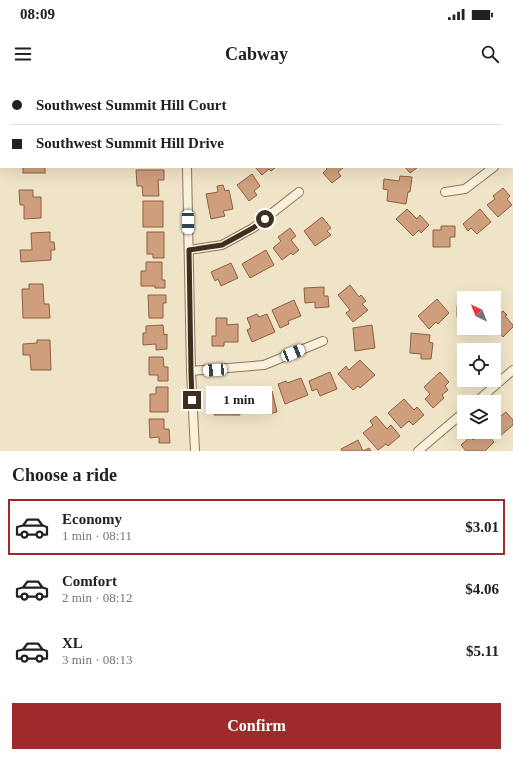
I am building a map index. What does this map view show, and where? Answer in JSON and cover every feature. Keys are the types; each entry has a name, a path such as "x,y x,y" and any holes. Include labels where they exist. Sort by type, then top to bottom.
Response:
{"street":[{"path":"187,168 191,372 195,451"},
{"path":"444,192 465,189 493,168"},
{"path":"189,250 222,245 253,228 299,192"},
{"path":"191,372 264,365 323,341"},
{"path":"501,378 513,370"},
{"path":"483,395 490,387"},
{"path":"418,451 457,418"}],"building":[{"path":"23,168 45,168 45,173 23,173"},
{"path":"256,168 275,168 271,171 269,169 262,175"},
{"path":"343,168 338,172 341,176 332,183 323,173 327,169"},
{"path":"406,168 417,168 410,173"},
{"path":"136,170 164,170 164,180 158,180 159,196 143,196 142,186 137,186"},
{"path":"252,174 260,186 254,191 257,195 249,201 237,185"},
{"path":"400,176 412,177 410,192 408,192 406,204 387,201 388,190 383,189 384,179 399,181"},
{"path":"223,185 225,191 229,190 233,209 223,211 225,216 211,219 206,194 218,192 217,186"},
{"path":"503,188 510,196 507,199 512,205 498,217 487,205 495,199 493,196"},
{"path":"19,190 33,190 33,197 41,197 41,218 24,219 24,205 20,205"},
{"path":"143,201 163,201 163,227 143,227"},
{"path":"407,209 417,219 420,215 429,225 421,233 419,230 413,236 396,219"},
{"path":"480,209 491,222 477,234 471,228 468,231 463,224"},
{"path":"322,217 331,228 327,231 331,235 315,246 304,231"},
{"path":"441,226 455,226 455,237 450,237 450,247 433,247 433,230 441,230"},
{"path":"290,228 296,236 291,240 299,250 293,255 291,253 282,260 273,248 281,241 278,237"},
{"path":"50,232 50,242 54,242 55,250 51,250 51,260 21,262 20,250 32,250 31,233"},
{"path":"147,232 164,232 164,258 153,258 153,254 147,254"},
{"path":"266,250 274,265 250,278 242,264"},
{"path":"146,262 162,262 162,280 165,280 165,288 141,286 141,271 146,271"},
{"path":"231,263 238,278 221,286 218,279 215,281 211,272"},
{"path":"29,284 43,284 44,304 49,304 50,318 23,318 22,289 29,289"},
{"path":"350,285 359,297 361,295 366,301 362,304 368,310 353,322 346,313 350,310 338,295"},
{"path":"324,287 324,296 328,296 329,307 315,308 315,302 305,303 304,288"},
{"path":"148,295 166,295 166,303 163,303 163,318 149,318"},
{"path":"437,299 449,313 438,324 436,322 429,329 418,316"},
{"path":"294,300 301,316 288,321 289,324 280,328 272,310"},
{"path":"503,311 507,315 505,316 513,325 513,327 503,337 501,335 501,313"},
{"path":"257,314 259,317 267,314 275,332 252,342 247,330 251,328 247,318"},
{"path":"216,318 227,318 227,325 238,324 238,342 224,342 224,346 212,346 212,336 216,336"},
{"path":"163,325 164,335 167,334 167,349 156,350 156,344 143,345 143,333 146,333 146,326"},
{"path":"372,325 375,348 355,351 353,328"},
{"path":"411,333 430,335 429,342 433,343 431,359 421,359 421,354 410,353"},
{"path":"37,340 50,340 51,370 31,370 30,355 23,355 23,344 37,343"},
{"path":"149,357 163,357 164,367 168,367 168,381 158,381 158,375 149,375"},
{"path":"360,360 375,375 360,388 358,386 353,390 338,374 346,366 349,370"},
{"path":"330,372 337,389 320,396 317,389 312,391 309,381"},
{"path":"440,372 449,382 445,386 448,390 442,395 444,398 433,408 425,399 430,394 424,387"},
{"path":"301,378 308,395 285,404 278,384 286,381 287,383"},
{"path":"156,387 168,387 168,412 150,412 150,394 156,394"},
{"path":"265,387 266,393 272,391 277,412 269,414 267,408 257,410 254,401 251,402 248,391"},
{"path":"228,391 240,391 240,415 214,415 214,395 228,395"},
{"path":"404,399 414,410 417,407 424,415 413,425 409,421 401,428 388,413"},
{"path":"506,412 513,420 513,425 501,435 501,416"},
{"path":"376,416 387,429 391,425 400,436 388,446 386,444 378,450 363,433 373,425 370,421"},
{"path":"149,419 164,419 164,429 169,429 170,443 159,443 159,437 150,438"},
{"path":"468,439 491,439 494,442 485,451 466,451 461,445"},
{"path":"358,440 363,451 342,451 341,449"},
{"path":"369,448 371,451 363,451"}],"route":[{"path":"192,400 189,250 222,245 253,228 265,219"}]}
